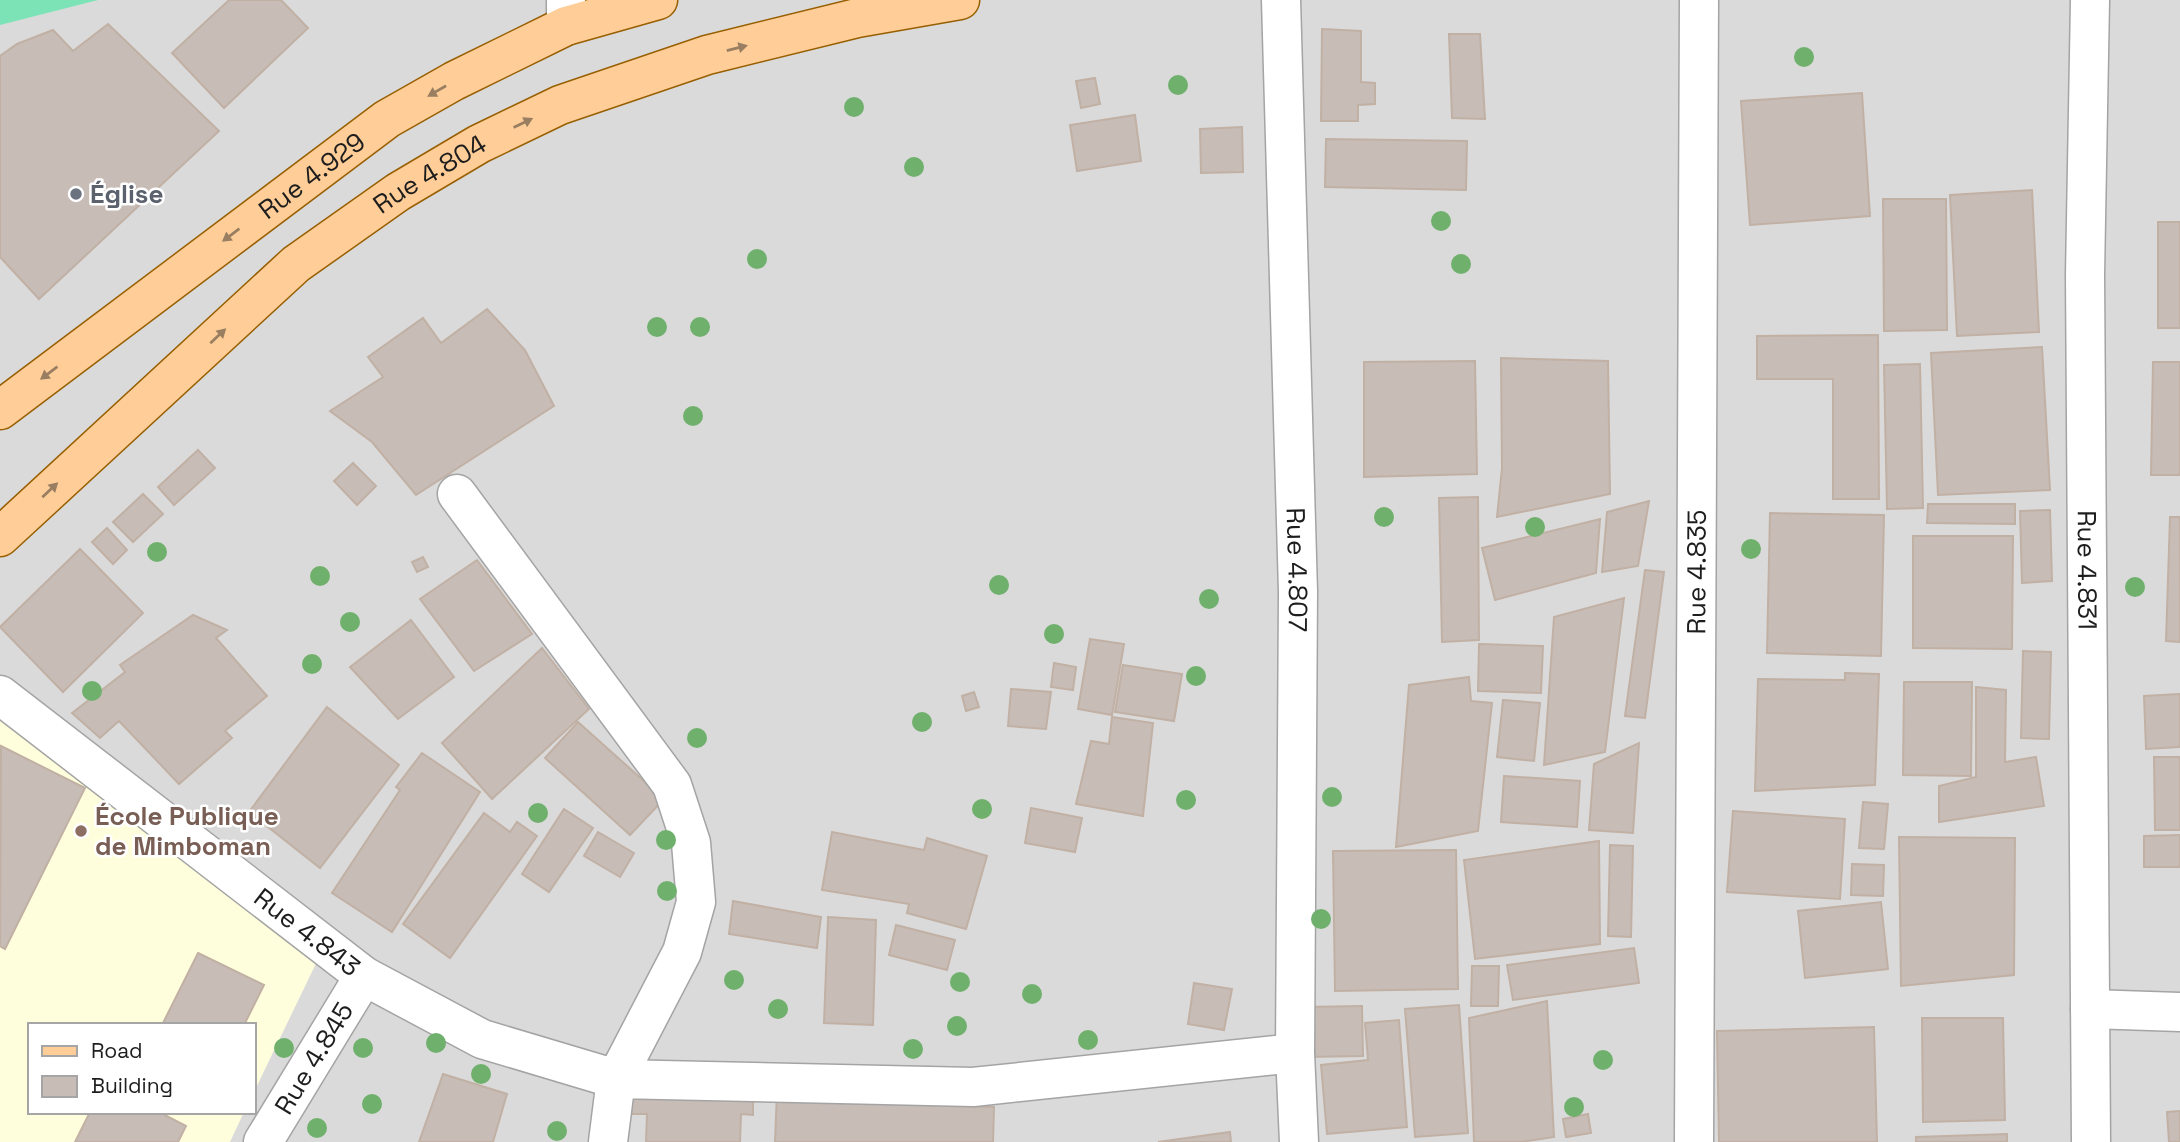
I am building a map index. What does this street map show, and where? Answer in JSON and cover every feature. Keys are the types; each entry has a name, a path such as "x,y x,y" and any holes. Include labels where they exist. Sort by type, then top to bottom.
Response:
{"main road":[{"name":"Rue 4.929","path":"0,410 387,119 566,13 658,0"},
{"name":"Rue 4.804","path":"0,537 296,264 398,192 479,144 560,105 706,55 857,18 960,0"}],"street":[{"name":"Rue 4.807","path":"1281,0 1298,592 1295,1053 1299,1142"},
{"name":"Rue 4.835","path":"1694,1142 1699,0"},
{"name":"Rue 4.831","path":"2090,0 2085,275 2091,1142"},
{"path":"457,494 672,785 691,844 696,902 682,952 616,1079 608,1142"},
{"name":"Rue 4.843","path":"0,695 364,976 482,1039 616,1079 972,1087 1295,1053"},
{"name":"Rue 4.845","path":"263,1142 364,976"},
{"path":"2090,1009 2180,1012"}],"shaded area":[{"path":"0,0 2180,0 2180,1142 0,1142"},
{"name":"École Publique de Mimboman","path":"0,710 322,951 256,1088 256,1023 28,1023 28,1114 243,1114 230,1142 0,1142"}],"green space":[{"path":"0,0 98,0 0,25"}],"building":[{"path":"229,0 281,0 308,28 224,108 172,53"},
{"name":"Église","path":"108,24 219,131 39,299 0,257 0,56 17,44 53,30 73,51"},
{"path":"1322,29 1361,31 1361,82 1375,83 1375,104 1358,105 1358,121 1321,121"},
{"path":"1449,34 1480,34 1485,119 1452,118"},
{"path":"1095,78 1100,104 1081,108 1076,81"},
{"path":"1862,93 1870,216 1750,225 1741,101"},
{"path":"1135,115 1141,161 1077,171 1070,125"},
{"path":"1242,127 1243,172 1201,173 1200,129"},
{"path":"1326,139 1467,141 1466,190 1325,187"},
{"path":"2032,190 2039,332 1957,336 1950,195"},
{"path":"1883,199 1946,199 1947,330 1884,331"},
{"path":"2158,222 2180,222 2180,328 2158,328"},
{"path":"487,309 525,350 554,406 416,495 372,442 330,411 383,377 368,357 423,318 441,343"},
{"path":"1878,335 1879,499 1833,499 1833,379 1757,379 1757,336"},
{"path":"2042,347 2050,490 1938,495 1931,353"},
{"path":"1501,358 1608,361 1610,494 1497,517 1502,468"},
{"path":"1475,361 1477,474 1364,477 1364,362"},
{"path":"2153,362 2180,362 2180,475 2151,475"},
{"path":"1920,364 1923,508 1887,509 1884,365"},
{"path":"198,450 215,468 174,505 158,487"},
{"path":"353,463 376,486 357,505 334,481"},
{"path":"143,494 163,514 133,542 113,522"},
{"path":"1478,497 1479,640 1442,642 1439,498"},
{"path":"1649,501 1638,566 1602,572 1607,512"},
{"path":"1928,504 2015,504 2015,524 1927,523"},
{"path":"2050,510 2052,581 2022,583 2020,511"},
{"path":"1770,513 1884,515 1881,656 1767,653"},
{"path":"2170,517 2180,517 2180,642 2166,641"},
{"path":"1600,519 1596,573 1495,600 1482,548"},
{"path":"107,528 127,550 113,564 92,542"},
{"path":"1913,536 2013,536 2012,649 1913,648"},
{"path":"80,549 143,613 63,692 0,627"},
{"path":"423,557 428,567 417,572 412,562"},
{"path":"477,560 532,634 474,671 420,599"},
{"path":"1645,570 1664,572 1645,718 1625,716"},
{"path":"1624,598 1605,752 1544,765 1554,617"},
{"path":"193,615 227,630 216,638 267,696 225,731 232,738 179,784 119,721 100,738 72,713 125,672 120,665"},
{"path":"411,620 454,677 398,719 350,667"},
{"path":"1090,639 1124,644 1112,715 1078,709"},
{"path":"1479,644 1543,646 1541,693 1478,691"},
{"path":"542,648 589,709 492,799 442,743"},
{"path":"2023,651 2051,652 2049,739 2021,738"},
{"path":"1054,663 1076,667 1073,690 1051,687"},
{"path":"1123,665 1182,674 1174,721 1115,712"},
{"path":"1845,673 1879,674 1875,785 1755,791 1758,679 1845,680"},
{"path":"1469,677 1471,701 1492,703 1478,831 1396,847 1409,685"},
{"path":"1904,682 1972,682 1971,776 1903,775"},
{"path":"1976,687 2006,690 2005,762 2036,757 2044,806 1939,822 1939,786 1976,777"},
{"path":"1011,689 1051,692 1046,729 1008,726"},
{"path":"974,692 979,707 966,711 962,696"},
{"path":"2180,694 2180,747 2146,749 2144,696"},
{"path":"1503,700 1540,703 1534,761 1497,757"},
{"path":"327,707 399,765 320,868 249,812"},
{"path":"1112,717 1153,723 1143,816 1076,804 1091,741 1109,744"},
{"path":"578,722 664,799 630,835 545,758"},
{"path":"1639,743 1633,833 1589,830 1594,764"},
{"path":"1,746 85,788 5,949 0,946"},
{"path":"422,753 480,792 392,932 332,893 400,790 396,787"},
{"path":"2154,757 2180,757 2180,830 2155,830"},
{"path":"1504,776 1580,781 1577,827 1501,822"},
{"path":"1863,802 1888,804 1884,849 1859,848"},
{"path":"1031,808 1082,818 1075,852 1025,843"},
{"path":"564,809 593,828 549,892 522,874"},
{"path":"1733,811 1845,819 1840,899 1727,892"},
{"path":"484,813 510,832 517,822 537,836 450,958 403,924"},
{"path":"598,832 634,853 620,877 584,856"},
{"path":"832,832 924,850 927,838 987,856 966,929 907,913 909,904 822,890"},
{"path":"2180,835 2180,867 2144,867 2144,836"},
{"path":"1899,837 2015,838 2014,975 1901,986"},
{"path":"1599,841 1600,944 1475,959 1464,860"},
{"path":"1610,845 1633,846 1631,937 1608,936"},
{"path":"1456,850 1458,989 1335,991 1333,851"},
{"path":"1852,864 1884,865 1883,896 1851,895"},
{"path":"733,901 821,917 817,948 729,934"},
{"path":"1881,902 1888,969 1805,978 1798,911"},
{"path":"828,917 876,920 873,1025 824,1023"},
{"path":"896,925 955,940 947,970 889,955"},
{"path":"1634,948 1639,983 1513,1000 1507,965"},
{"path":"198,953 264,985 245,1023 163,1023"},
{"path":"1472,966 1499,966 1498,1006 1471,1006"},
{"path":"1194,983 1232,989 1224,1030 1188,1024"},
{"path":"1547,1001 1554,1137 1521,1142 1474,1142 1469,1018"},
{"path":"1459,1005 1468,1133 1415,1137 1405,1009"},
{"path":"1362,1006 1363,1056 1305,1057 1304,1007"},
{"path":"1922,1018 2003,1018 2005,1120 1923,1122"},
{"path":"1399,1020 1407,1127 1327,1134 1321,1065 1368,1060 1365,1023"},
{"path":"1874,1027 1877,1142 1719,1142 1717,1031"},
{"path":"443,1074 507,1094 493,1142 419,1142"},
{"path":"623,1091 753,1094 753,1115 741,1114 740,1142 646,1142 647,1114 622,1114"},
{"path":"777,1091 839,1103 994,1107 993,1142 775,1142"},
{"path":"2180,1111 2180,1142 2169,1142 2167,1112"},
{"path":"89,1114 163,1114 186,1126 178,1142 75,1142"},
{"path":"1588,1114 1591,1133 1566,1137 1563,1119"},
{"path":"1230,1132 1231,1142 1158,1142"},
{"path":"2007,1134 2007,1142 1916,1142 1916,1137"}],"place":[{"name":"Église","path":"76,194"},
{"name":"École Publique de Mimboman","path":"81,831"}]}
